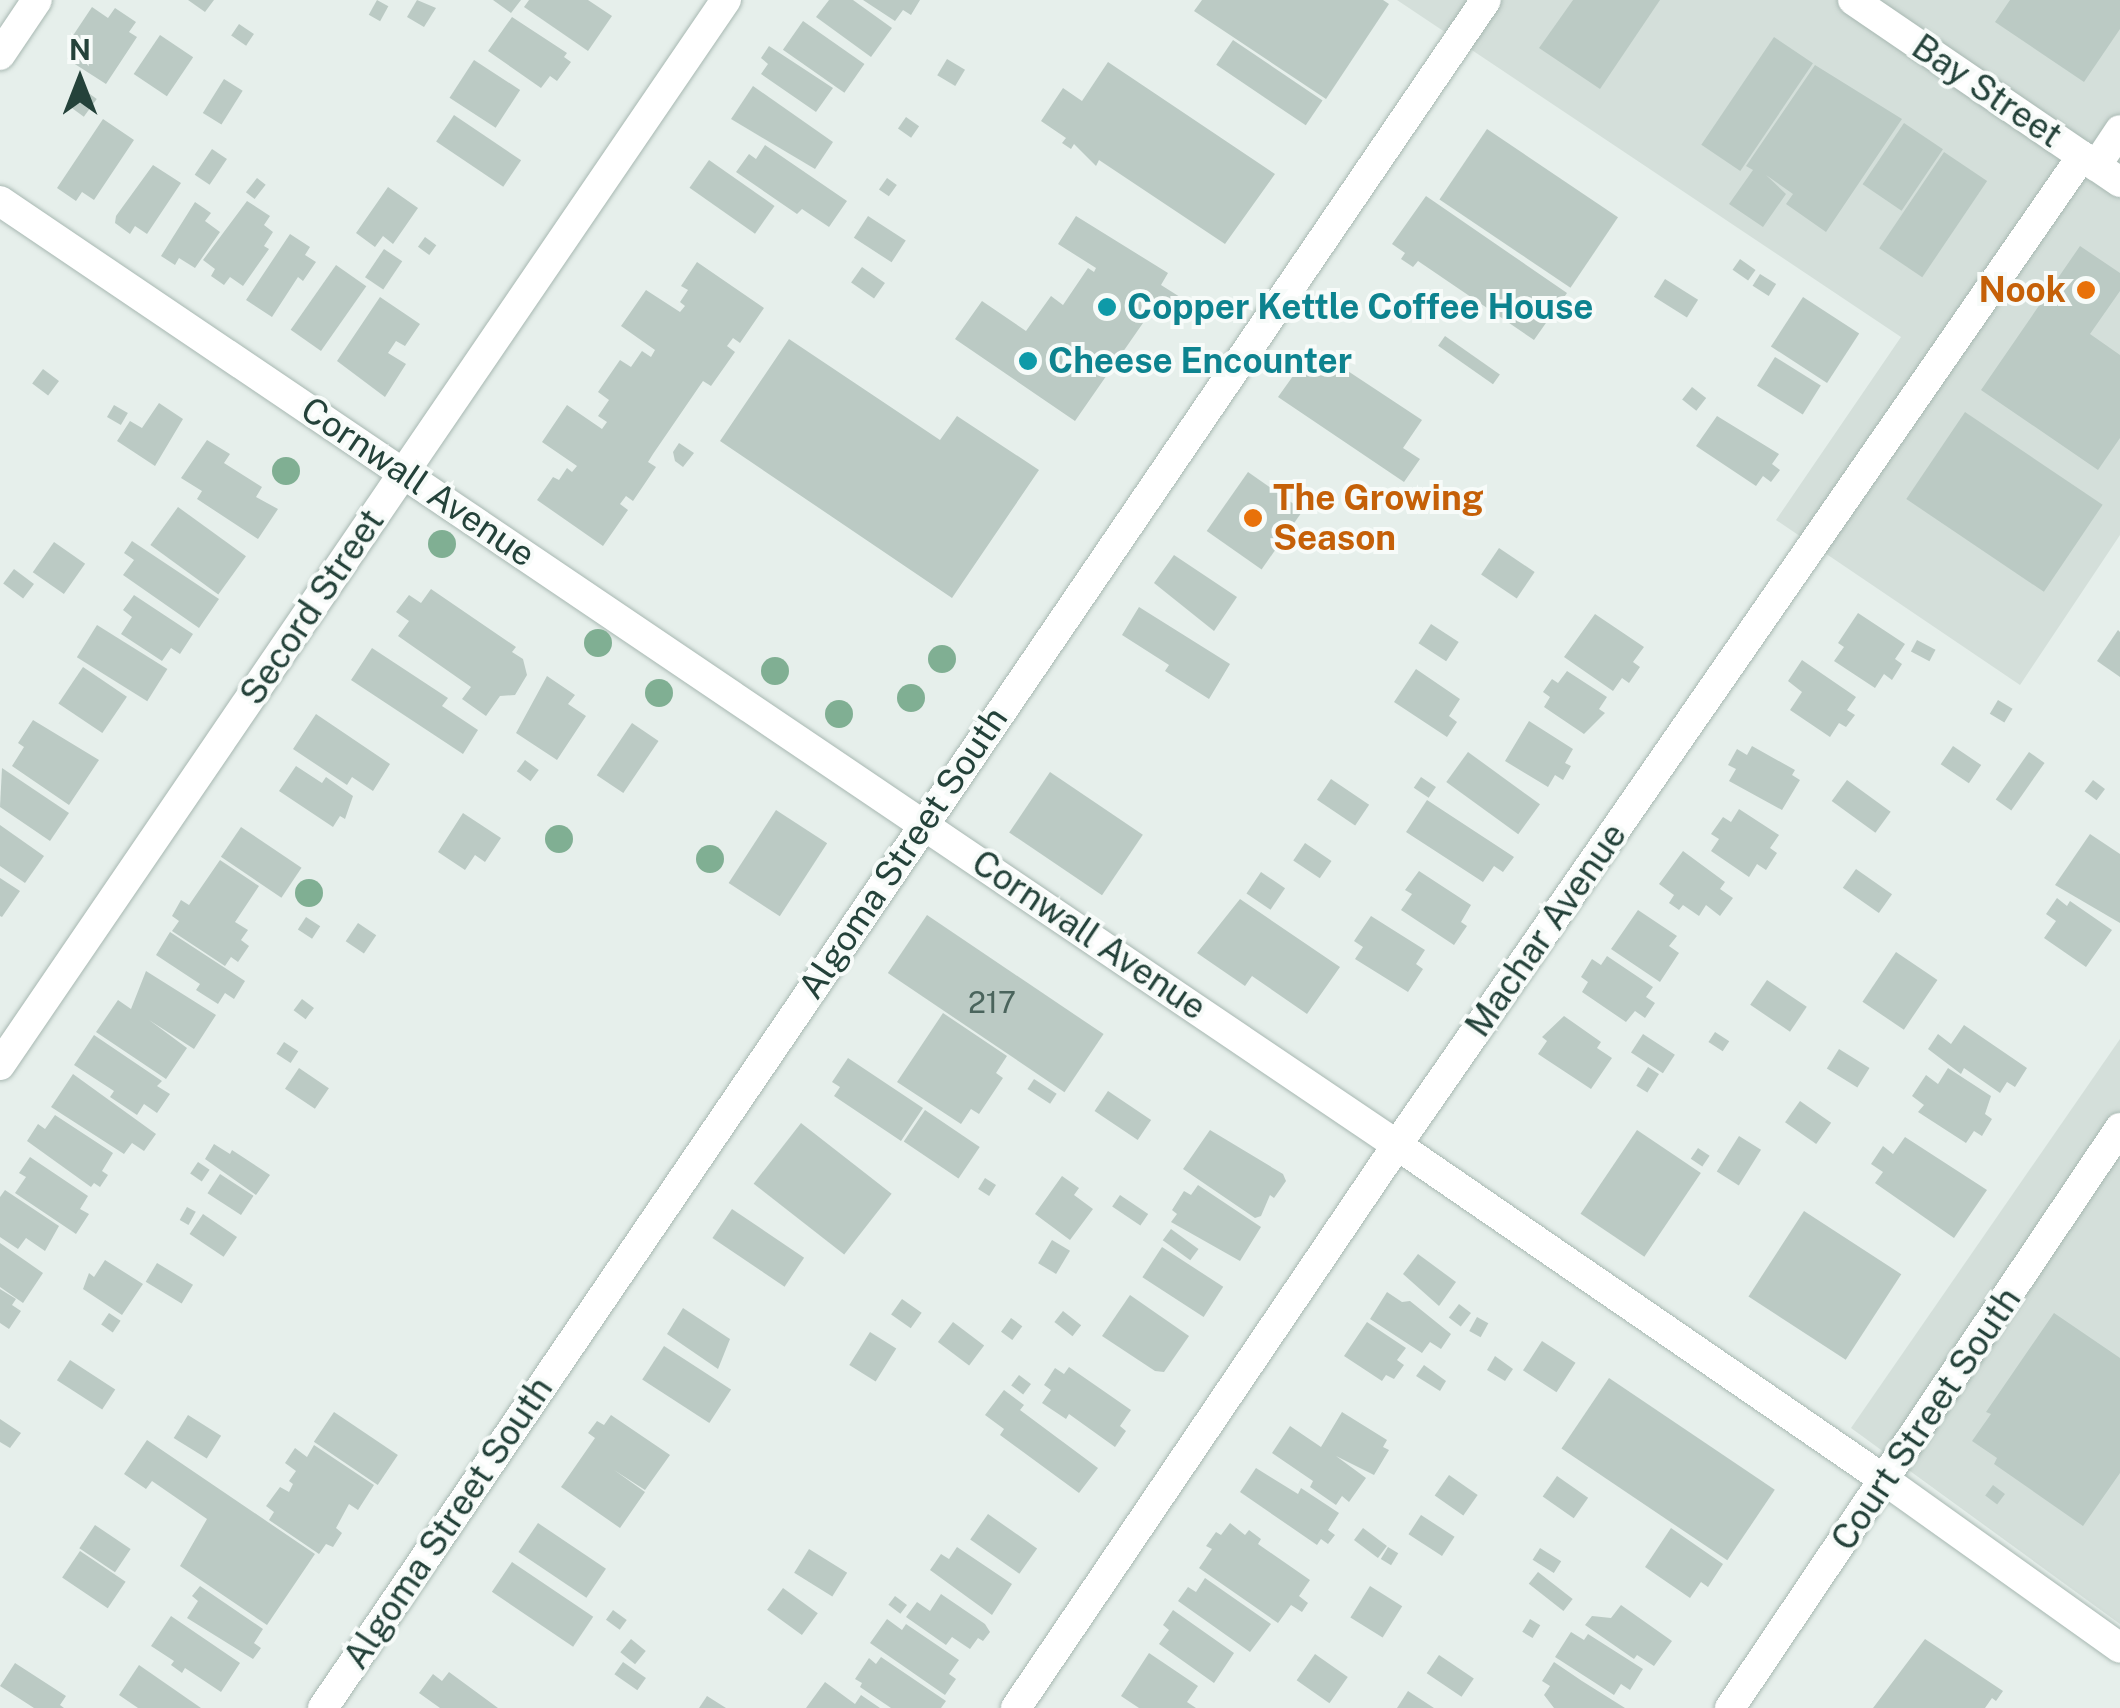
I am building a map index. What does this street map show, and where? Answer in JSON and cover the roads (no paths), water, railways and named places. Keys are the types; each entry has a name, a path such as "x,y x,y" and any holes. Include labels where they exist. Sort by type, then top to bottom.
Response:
{"street":[{"path":"0,54 37,0"},
{"name":"Secord Street","path":"0,1065 726,0"},
{"name":"Algoma Street South","path":"323,1708 1486,0"},
{"name":"Bay Street","path":"1853,0 2099,168"},
{"name":"Machar Avenue","path":"1016,1708 1397,1145 2099,168 2120,130"},
{"name":"Cornwall Avenue","path":"0,201 1397,1145 1886,1481 2120,1648"},
{"name":"Court Street South","path":"1730,1708 2120,1128"}],"place":[{"name":"Nook","path":"2086,290"},
{"name":"Copper Kettle Coffee House","path":"1107,307"},
{"name":"Cheese Encounter","path":"1028,361"},
{"name":"The Growing Season","path":"1253,518"}]}
